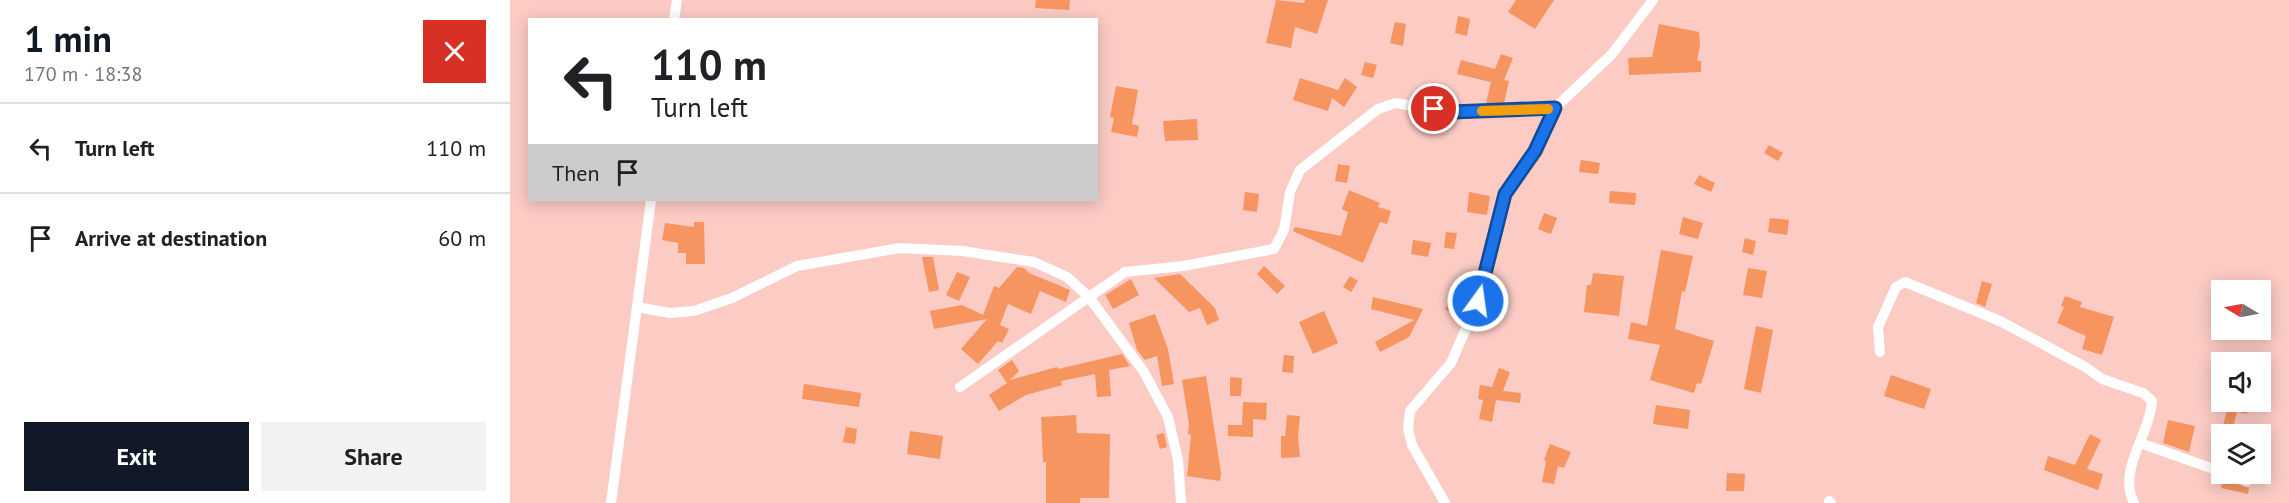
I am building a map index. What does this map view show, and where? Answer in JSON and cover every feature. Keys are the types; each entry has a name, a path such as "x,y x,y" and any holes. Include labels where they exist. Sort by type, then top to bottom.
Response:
{"street":[{"path":"674,18 677,0"},
{"path":"1446,503 1412,445 1408,429 1410,411 1451,363 1478,301 1505,194 1535,151 1555,108 1612,54 1653,0"},
{"path":"960,387 1125,272 1183,266 1274,249 1284,230 1290,192 1300,170 1378,109 1396,103 1452,112 1555,108"},
{"path":"611,503 651,201"},
{"path":"637,307 670,313 694,311 732,298 797,266 900,248 962,251 1034,262 1066,278 1089,297 1144,372 1168,417 1178,460 1181,503"},
{"path":"1880,352 1878,327 1896,287 1905,282 2000,321 2087,368 2102,379 2143,393 2152,401 2152,411 2132,464 2129,483 2134,503"},
{"path":"2140,443 2211,468"}],"building":[{"path":"1036,0 1070,0 1069,10 1035,8"},
{"path":"1276,0 1304,3 1305,0 1328,0 1317,34 1295,27 1291,48 1266,43"},
{"path":"1516,0 1554,0 1535,29 1508,12"},
{"path":"1458,16 1470,19 1467,36 1455,33"},
{"path":"1395,22 1406,24 1403,46 1390,43"},
{"path":"1659,24 1699,32 1700,45 1697,61 1701,61 1701,72 1629,75 1628,58 1652,57"},
{"path":"1501,54 1513,58 1504,80 1509,81 1504,103 1486,104 1491,82 1457,74 1461,60 1495,69"},
{"path":"1365,62 1377,65 1373,78 1361,75"},
{"path":"1300,78 1338,90 1345,78 1357,87 1344,107 1332,98 1328,111 1293,100"},
{"path":"1116,86 1138,90 1132,124 1139,126 1137,137 1111,132 1114,118 1110,117"},
{"path":"1197,119 1198,140 1165,141 1163,121"},
{"path":"1769,145 1783,153 1778,161 1764,153"},
{"path":"1581,160 1600,163 1598,174 1579,172"},
{"path":"1338,164 1350,166 1347,183 1335,181"},
{"path":"1699,175 1715,183 1711,192 1694,184"},
{"path":"1349,190 1380,203 1378,207 1391,211 1387,224 1380,222 1363,263 1293,231 1295,227 1341,236 1348,212 1342,209"},
{"path":"1610,191 1636,193 1635,205 1609,203"},
{"path":"1245,192 1259,194 1257,212 1243,210"},
{"path":"1469,192 1490,196 1487,215 1467,212"},
{"path":"1544,213 1557,218 1551,234 1538,229"},
{"path":"1683,217 1703,223 1698,239 1679,234"},
{"path":"1770,218 1789,220 1787,235 1768,232"},
{"path":"694,222 704,222 705,264 686,264 686,253 678,253 678,243 662,240 665,223 694,227"},
{"path":"1446,232 1457,233 1454,249 1444,248"},
{"path":"1745,238 1756,241 1753,255 1742,252"},
{"path":"1413,240 1431,243 1428,257 1411,254"},
{"path":"1661,250 1693,256 1685,292 1682,291 1675,329 1714,341 1701,384 1697,383 1694,393 1650,380 1660,345 1628,339 1631,322 1647,326"},
{"path":"922,257 933,257 939,290 929,292"},
{"path":"1264,266 1285,286 1277,294 1257,274"},
{"path":"1017,267 1024,268 1029,273 1070,290 1066,302 1040,291 1031,314 1008,304 1000,325 1009,329 1002,343 998,341 978,364 961,349 987,319 934,329 930,311 962,305 983,315 994,286 999,288"},
{"path":"1748,268 1767,271 1762,298 1743,295"},
{"path":"957,272 970,277 959,301 946,295"},
{"path":"1593,273 1624,276 1619,316 1584,312 1587,285 1591,285"},
{"path":"1180,274 1215,308 1219,320 1207,325 1200,308 1189,312 1154,278"},
{"path":"1350,276 1358,281 1351,292 1343,287"},
{"path":"1131,279 1139,295 1113,309 1105,295"},
{"path":"1982,281 1992,284 1985,307 1976,303"},
{"path":"1455,294 1469,303 1461,320 1445,309"},
{"path":"2065,296 2082,302 2080,307 2114,317 2102,355 2082,349 2086,336 2057,323 2064,307 2061,306"},
{"path":"1373,297 1423,309 1409,337 1380,352 1375,342 1414,320 1371,309"},
{"path":"1324,311 1338,343 1313,354 1299,322"},
{"path":"1155,314 1168,349 1174,384 1162,386 1157,356 1145,360 1137,350 1129,323"},
{"path":"1756,326 1773,330 1761,393 1744,389"},
{"path":"1122,354 1130,366 1109,370 1111,396 1097,397 1095,374 1061,381 1062,385 1026,395 999,411 989,395 1007,383 998,370 1012,360 1019,371 1010,380 1057,367 1058,369"},
{"path":"1284,355 1294,356 1293,373 1282,372"},
{"path":"1499,368 1510,372 1503,391 1521,393 1520,403 1496,400 1492,422 1479,419 1483,400 1478,399 1480,385 1492,387"},
{"path":"1891,375 1931,389 1924,409 1884,396"},
{"path":"1206,376 1221,473 1220,481 1187,476 1191,435 1188,434 1189,424 1182,380"},
{"path":"1230,377 1242,378 1241,396 1230,396"},
{"path":"804,384 861,393 859,407 802,399"},
{"path":"1243,402 1267,403 1266,420 1253,419 1253,437 1228,436 1228,425 1242,425"},
{"path":"1656,405 1690,410 1688,429 1653,424"},
{"path":"2226,412 2237,412 2234,424 2223,424"},
{"path":"1076,415 1077,433 1110,434 1109,498 1080,498 1080,503 1046,503 1046,462 1043,462 1041,417"},
{"path":"1287,415 1300,416 1298,436 1300,457 1281,458 1281,436 1285,436"},
{"path":"2168,420 2195,426 2189,452 2163,443"},
{"path":"846,427 857,429 855,444 843,442"},
{"path":"910,431 943,436 940,459 907,454"},
{"path":"1164,433 1167,447 1160,449 1156,435"},
{"path":"2090,434 2101,440 2087,469 2103,474 2098,490 2044,470 2048,456 2075,465"},
{"path":"1550,444 1571,452 1564,468 1558,466 1554,484 1542,482 1546,461 1544,460"},
{"path":"1727,473 1745,474 1744,491 1726,491"},
{"path":"2222,484 2237,484 2249,488 2248,494 2221,488"}],"slow traffic":[{"path":"1482,111 1548,109"}],"route":[{"path":"1434,109 1452,112 1555,108 1535,151 1505,194 1478,301"}]}
